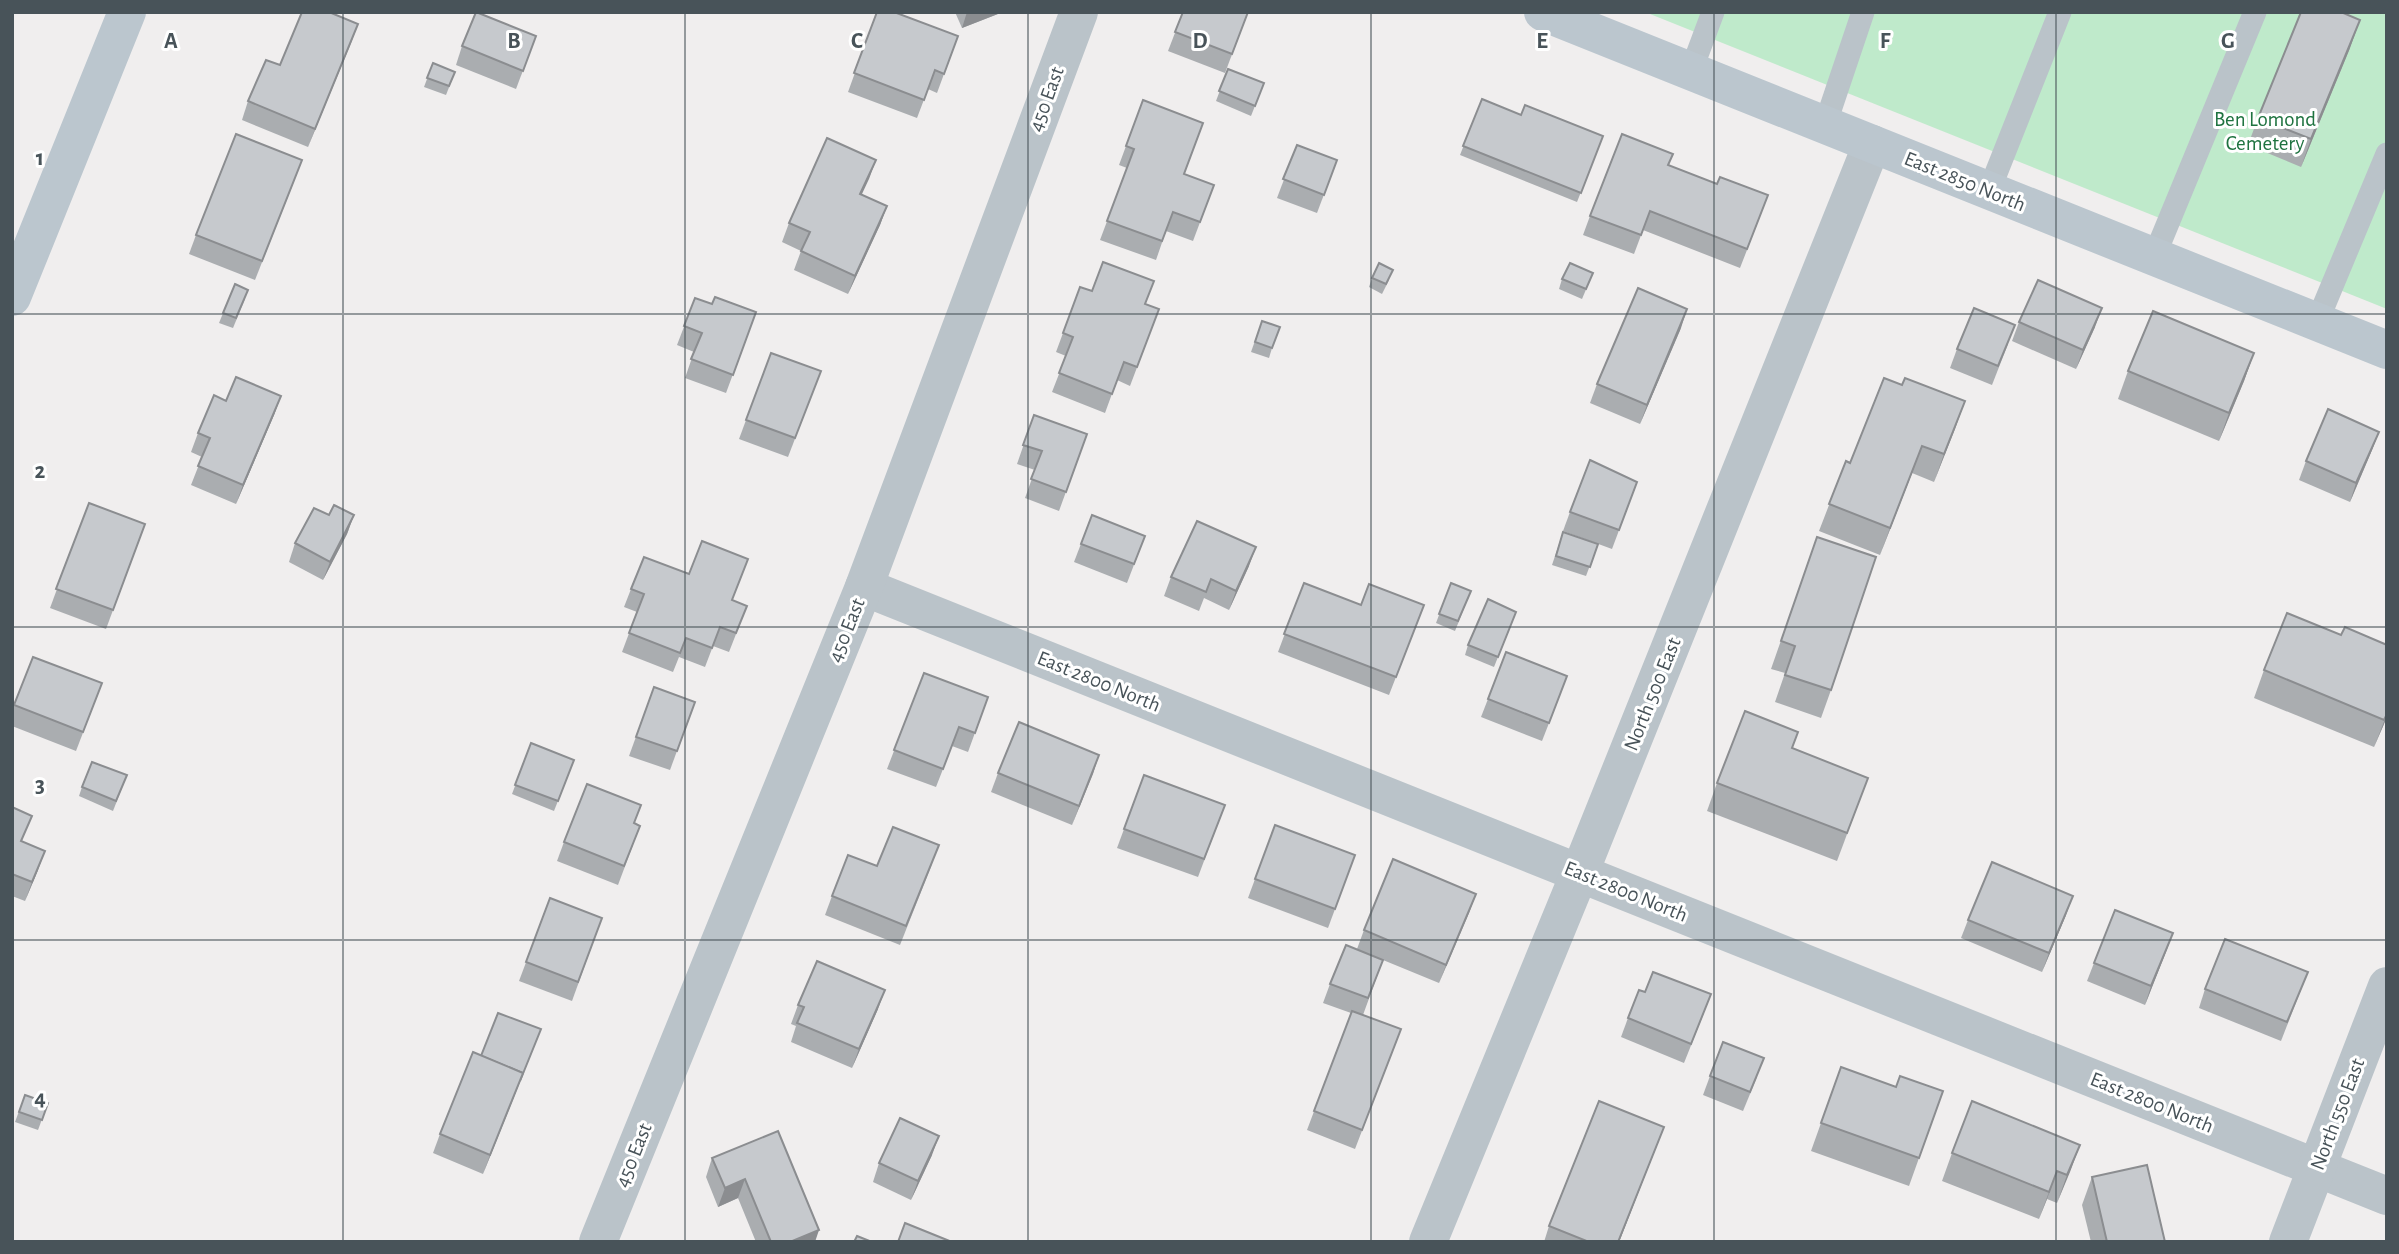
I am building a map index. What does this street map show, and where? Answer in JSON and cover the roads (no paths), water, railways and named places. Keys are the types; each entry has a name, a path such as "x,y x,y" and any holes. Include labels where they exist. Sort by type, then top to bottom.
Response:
{"street":[{"path":"12,298 127,12"},
{"name":"450 East","path":"598,1242 864,587 1079,12"},
{"name":"East 2850 North","path":"1544,12 2387,350"},
{"name":"North 500 East","path":"1428,1242 1580,872 1872,144"},
{"name":"East 2800 North","path":"864,587 2387,1196"},
{"name":"North 550 East","path":"2288,1242 2387,986"}],"lane":[{"path":"1690,71 1713,12"},
{"path":"1825,125 1863,12"},
{"path":"1989,191 2060,12"},
{"path":"2154,257 2255,12"},
{"path":"2317,322 2387,154"}],"park label":[{"name":"Ben Lomond Cemetery","path":"2265,131"}]}
